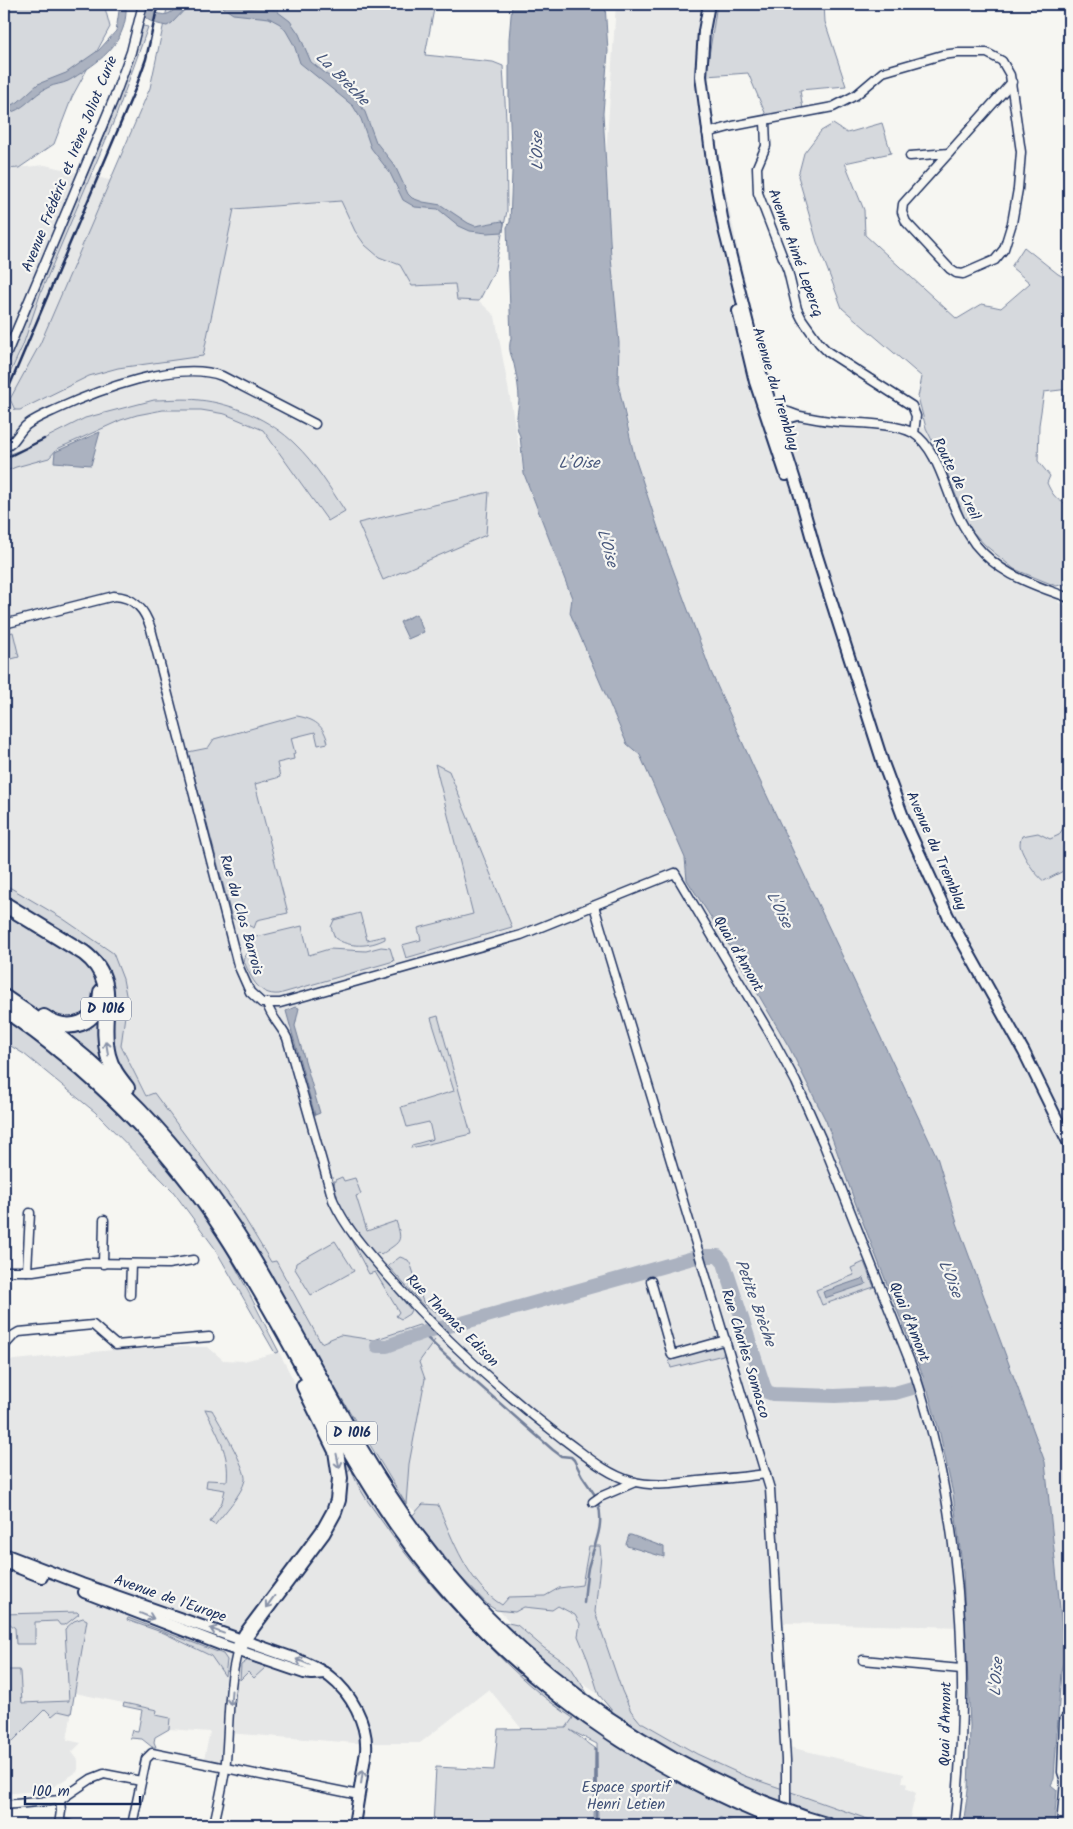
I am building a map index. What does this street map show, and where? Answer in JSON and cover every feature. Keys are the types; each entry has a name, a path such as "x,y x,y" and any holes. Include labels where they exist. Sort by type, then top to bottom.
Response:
{"highway":[{"name":"D 1016","path":"4,904 80,950 99,968 106,983 105,1039 111,1064 118,1077 214,1200 244,1245 391,1498 425,1546 462,1591 524,1654 594,1710 669,1758 763,1808"},
{"name":"D 1016","path":"4,910 86,960 98,974 101,989 99,1003 91,1016 82,1023 68,1026 50,1022 4,995"},
{"name":"D 1016","path":"4,995 85,1059 136,1107 172,1146"},
{"name":"D 1016","path":"4,1009 74,1063 134,1119 189,1183 232,1244 374,1490 418,1554 464,1608 530,1672 561,1698 600,1726 674,1772 723,1796 801,1822 826,1825"},
{"name":"D 1016","path":"232,1244 332,1441 338,1461 340,1478 338,1500 330,1522 240,1645"}],"main road":[{"name":"Avenue du Tremblay","path":"709,4 704,31 701,76 707,133 724,229 756,357 816,552 883,763 907,827 950,920 1022,1047 1069,1144"},
{"name":"Avenue de l'Europe","path":"4,1554 240,1645"},
{"name":"Avenue de l'Europe","path":"4,1562 240,1645 300,1660 325,1673 350,1698 359,1716 364,1734 366,1746 354,1825"}],"street":[{"name":"Avenue Frédéric et Irène Joliot Curie","path":"4,360 114,98 131,52 143,4"},
{"path":"707,133 833,107 856,95 883,72 948,54 978,52 995,56 1007,66 1012,82 1021,152 1018,189 1012,223 1006,243 998,257 988,264 963,274 956,273 950,269 909,226 902,212 905,201 1012,82"},
{"name":"Avenue Aimé Lepercq","path":"765,120 766,142 757,167 757,188 761,204 788,271 800,314 809,331 828,352 912,406 916,416 914,433"},
{"path":"910,156 949,153"},
{"path":"4,448 14,442 29,423 80,399 139,380 186,372 211,372 222,376 315,424"},
{"name":"Route de Creil","path":"771,408 833,422 897,427 914,433 928,448 960,519 972,539 985,554 1003,570 1018,579 1069,598"},
{"name":"Route de Creil","path":"776,422 800,416"},
{"name":"Rue du Clos Barrois","path":"4,624 114,596 132,600 142,609 151,629 240,971 250,992 259,1002 267,1004"},
{"name":"Quai d'Amont","path":"594,906 675,874 769,1032 796,1082 824,1145 916,1377 922,1393 939,1468 950,1528 958,1599 962,1718 958,1798 954,1825"},
{"path":"267,1004 280,1003 521,935 594,906"},
{"name":"Rue Charles Somasco","path":"594,906 766,1474 772,1503 786,1760 784,1825"},
{"name":"Rue Thomas Edison","path":"267,1004 271,1014 287,1038 333,1200 339,1214 370,1256 442,1334 490,1379 548,1428 606,1470 624,1479 654,1484 673,1484 766,1474"},
{"path":"27,1271 30,1214"},
{"path":"103,1264 104,1220"},
{"path":"4,1271 27,1271 81,1264 168,1264 194,1260"},
{"path":"130,1295 131,1264"},
{"path":"651,1281 672,1356 726,1340"},
{"path":"4,1346 19,1332 93,1325 116,1345 209,1337"},
{"path":"593,1502 600,1497 636,1482"},
{"path":"214,1825 225,1767 234,1662 240,1645"},
{"path":"863,1660 961,1669"},
{"path":"1061,1825 1065,1782 1062,1772 1064,1721 1067,1716 1069,1717"},
{"path":"132,1825 146,1759 150,1754 155,1753 359,1795"},
{"path":"4,1805 60,1800 101,1774 141,1781"},
{"path":"60,1800 59,1824 70,1825"}],"shaded area":[{"path":"616,4 719,4 706,76 715,140 773,403 837,417 926,428 972,531 985,545 1025,574 1056,586 1058,602 1069,607 1069,1664 1064,1662 1061,1627 957,1223 937,1157 753,766 711,672 661,537 634,455 627,416 618,383 619,343 614,300 606,155"},
{"path":"45,165 234,209 341,201 392,263 400,265 412,286 455,284 457,300 479,301 495,316 524,474 573,598 570,613 627,743 640,755 685,858 687,880 734,953 789,1047 826,1121 855,1202 926,1384 940,1434 953,1494 963,1572 967,1627 784,1623 789,1747 904,1774 902,1782 907,1784 906,1788 916,1793 908,1825 891,1825 870,1820 745,1776 697,1754 643,1723 577,1680 510,1622 463,1573 428,1522 406,1504 311,1348 224,1190 147,1096 121,1046 113,953 4,899 4,169"},
{"path":"142,1347 208,1347 223,1360 244,1361 279,1352 326,1443 328,1451 343,1452 574,1718 566,1728 521,1728 489,1689 420,1743 355,1743 228,1733 226,1764 204,1759 210,1732 169,1729 169,1718 156,1715 157,1710 75,1693 67,1740 81,1743 72,1752 78,1760 77,1772 53,1787 47,1781 37,1791 4,1794 4,1441 8,1438 5,1361"}],"green space":[{"path":"4,4 104,4 110,27 72,97 54,144 19,168 4,169"},
{"path":"168,4 435,4 425,55 493,62 503,66 506,119 507,211 494,272 479,301 457,300 455,284 412,286 400,265 379,257 365,245 355,231 341,201 234,209 203,356 118,368 89,376 20,410 15,410 10,399 40,344 150,88"},
{"path":"717,4 824,4 825,22 846,86 800,90 803,109 766,115 748,73 706,76"},
{"path":"143,26 148,27 116,116 41,292 23,345 4,386 4,370 108,126"},
{"path":"882,123 891,153 845,163 864,210 865,235 957,319 982,304 1001,308 1030,283 1011,267 1024,247 1058,274 1069,280 1069,389 1044,392 1039,425 1038,461 1050,476 1047,483 1053,494 1061,501 1069,504 1069,583 1056,586 1014,569 985,545 972,531 926,428 918,397 922,377 842,308 817,242 798,176 804,153 821,131 833,124 847,133"},
{"path":"188,399 212,402 238,409 263,420 275,427 302,451 322,476 345,511 328,521 263,430 225,414 201,410 163,410 121,420 57,449 49,458 4,472 4,456 26,448 85,418 154,400"},
{"path":"489,492 486,535 383,580 358,523"},
{"path":"13,632 19,657 4,661 4,634"},
{"path":"297,716 313,721 321,727 328,743 318,745 315,732 291,738 295,753 293,754 294,759 277,763 280,777 255,784 288,913 257,920 254,928 232,918 188,752 208,748 214,739"},
{"path":"435,764 449,771 512,927 406,958 402,945 421,940 418,928 473,914"},
{"path":"1069,818 1069,868 1044,881 1033,870 1026,859 1020,841 1022,836 1038,833 1050,839 1059,835"},
{"path":"4,884 62,918 113,953 123,979 127,1000 121,1046 146,1096 154,1093 236,1204 271,1262 276,1261 321,1343 340,1335 374,1340 419,1325 435,1340 419,1362 425,1379 409,1464 406,1504 311,1348 230,1209 182,1146 138,1097 123,1077 113,1041 104,967 4,899"},
{"path":"4,913 65,948 87,963 93,970 98,983 99,997 79,1021 49,1018 4,989"},
{"path":"360,913 367,940 385,936 385,939 373,944 353,945 335,938 331,927 334,920"},
{"path":"302,926 309,955 329,949 366,951 381,947 390,948 394,961 279,994 265,992 255,983 243,959 256,937"},
{"path":"101,1008 110,1072 58,1030"},
{"path":"438,1016 471,1134 411,1148 412,1145 433,1139 429,1122 407,1127 401,1107 454,1091 431,1018"},
{"path":"4,1018 43,1046 80,1079 140,1137 175,1175 219,1237 279,1352 275,1353 214,1247 172,1190 95,1112 24,1054 4,1042"},
{"path":"342,1177 344,1181 355,1178 361,1194 356,1196 367,1231 396,1221 400,1238 396,1244 381,1255 378,1252 375,1254 355,1229 336,1199 335,1180"},
{"path":"349,1236 411,1310 409,1314 401,1319 396,1316 399,1312 375,1272 369,1274"},
{"path":"335,1241 354,1271 311,1295 295,1269 296,1263"},
{"path":"400,1257 408,1260 411,1265 423,1302 435,1311 456,1319 439,1323 388,1266"},
{"path":"864,1262 874,1287 822,1305 816,1290 854,1275 851,1268"},
{"path":"720,1346 724,1349 723,1355 671,1368 669,1360"},
{"path":"205,1409 212,1410 220,1424 242,1466 245,1480 237,1497 215,1525 210,1522 222,1502 225,1490 206,1487 207,1480 227,1481 227,1462 222,1444"},
{"name":"Espace sportif Henri Letien","path":"340,1451 346,1451 561,1705 618,1746 671,1777 709,1798 775,1825 739,1825 719,1817 714,1825 598,1825 597,1744 570,1730 595,1748 594,1825 433,1825 436,1767 494,1770 498,1729 566,1728 573,1718 550,1702 518,1674 444,1600 393,1537 360,1488 351,1467 346,1475"},
{"path":"423,1504 438,1505 471,1574 490,1596 502,1605 509,1597 545,1596 559,1588 582,1585 589,1546 600,1546 601,1556 595,1612 622,1691 631,1711 641,1723 697,1754 745,1776 783,1789 782,1802 756,1793 674,1752 614,1713 599,1695 578,1636 580,1624 575,1615 558,1606 552,1610 524,1607 515,1612 496,1610 488,1605 460,1576 412,1516"},
{"path":"77,1612 79,1614 65,1625 60,1625 57,1621 35,1622 35,1644 16,1644 15,1628 9,1623 4,1624 4,1614"},
{"path":"83,1618 87,1620 71,1714 58,1711 52,1716 45,1709 4,1750 4,1670 19,1670 22,1703 69,1701 65,1629 74,1621"},
{"path":"128,1618 223,1654 227,1660 225,1676 211,1656 164,1633 127,1620"},
{"path":"504,1622 517,1625 544,1648 570,1666 587,1693 584,1694 579,1691 504,1628"},
{"path":"248,1660 266,1667 254,1678 248,1672 240,1680 241,1665"},
{"path":"124,1703 157,1710 156,1715 170,1718 169,1729 155,1737 156,1747 152,1747 142,1739 130,1738 132,1730 138,1731 142,1710 123,1706"},
{"path":"791,1792 870,1820 891,1825 843,1825 792,1807"}],"water":[{"path":"120,4 126,4 124,25 116,42 104,56 73,78 43,90 17,110 4,114 4,108 18,102 38,84 66,73 99,50 116,31"},
{"path":"138,4 147,4 151,10 164,15 173,11 180,4 190,4 167,26 148,20 142,14"},
{"path":"218,4 235,4 249,8 266,6 274,9 274,4 278,4 278,12 290,21 299,34 311,62 354,96 365,112 376,142 395,166 408,194 412,198 423,202 441,205 475,226 502,221 504,223 503,232 470,231 459,226 438,209 415,207 403,200 390,173 371,148 361,119 353,106 300,63 294,45 280,24 269,18 233,14"},
{"name":"L’Oise","path":"512,4 605,4 608,51 603,113 611,257 619,343 618,383 634,455 661,537 711,672 753,766 937,1157 957,1223 1045,1462 1065,1657 1061,1671 1054,1779 1051,1785 1057,1790 1054,1825 963,1825 968,1790 970,1726 963,1572 953,1494 940,1434 926,1384 855,1202 826,1121 789,1047 734,953 687,880 685,858 640,755 627,744 570,613 572,598 524,474 517,423 518,388 510,347 507,227 510,222 512,172 509,39"},
{"path":"100,432 91,465 54,462 55,452"},
{"path":"416,614 424,632 408,639 400,622"},
{"path":"295,1007 299,1008 295,1026 320,1113 315,1115 286,1011"},
{"path":"864,1278 866,1284 825,1298 823,1292"},
{"path":"629,1535 664,1547 664,1557 627,1546"}],"waterway":[{"name":"Petite Brèche","path":"377,1346 387,1346 428,1331 700,1256 718,1256 724,1263 767,1392 773,1394 835,1396 895,1393 926,1384 945,1384"},
{"path":"422,1333 553,1450 561,1456 571,1457 595,1495"},
{"path":"584,1603 588,1568 599,1528 600,1511 598,1503"},
{"path":"596,1749 596,1825"}],"railway":[{"path":"4,399 136,87 146,59 158,4"},
{"path":"4,459 44,439"}],"water label":[{"name":"La Brèche","path":"342,79"},
{"name":"L'Oise","path":"538,151"},
{"name":"L'Oise","path":"607,548"},
{"name":"L'Oise","path":"779,910"},
{"name":"L'Oise","path":"950,1279"},
{"name":"L'Oise","path":"997,1677"}]}
